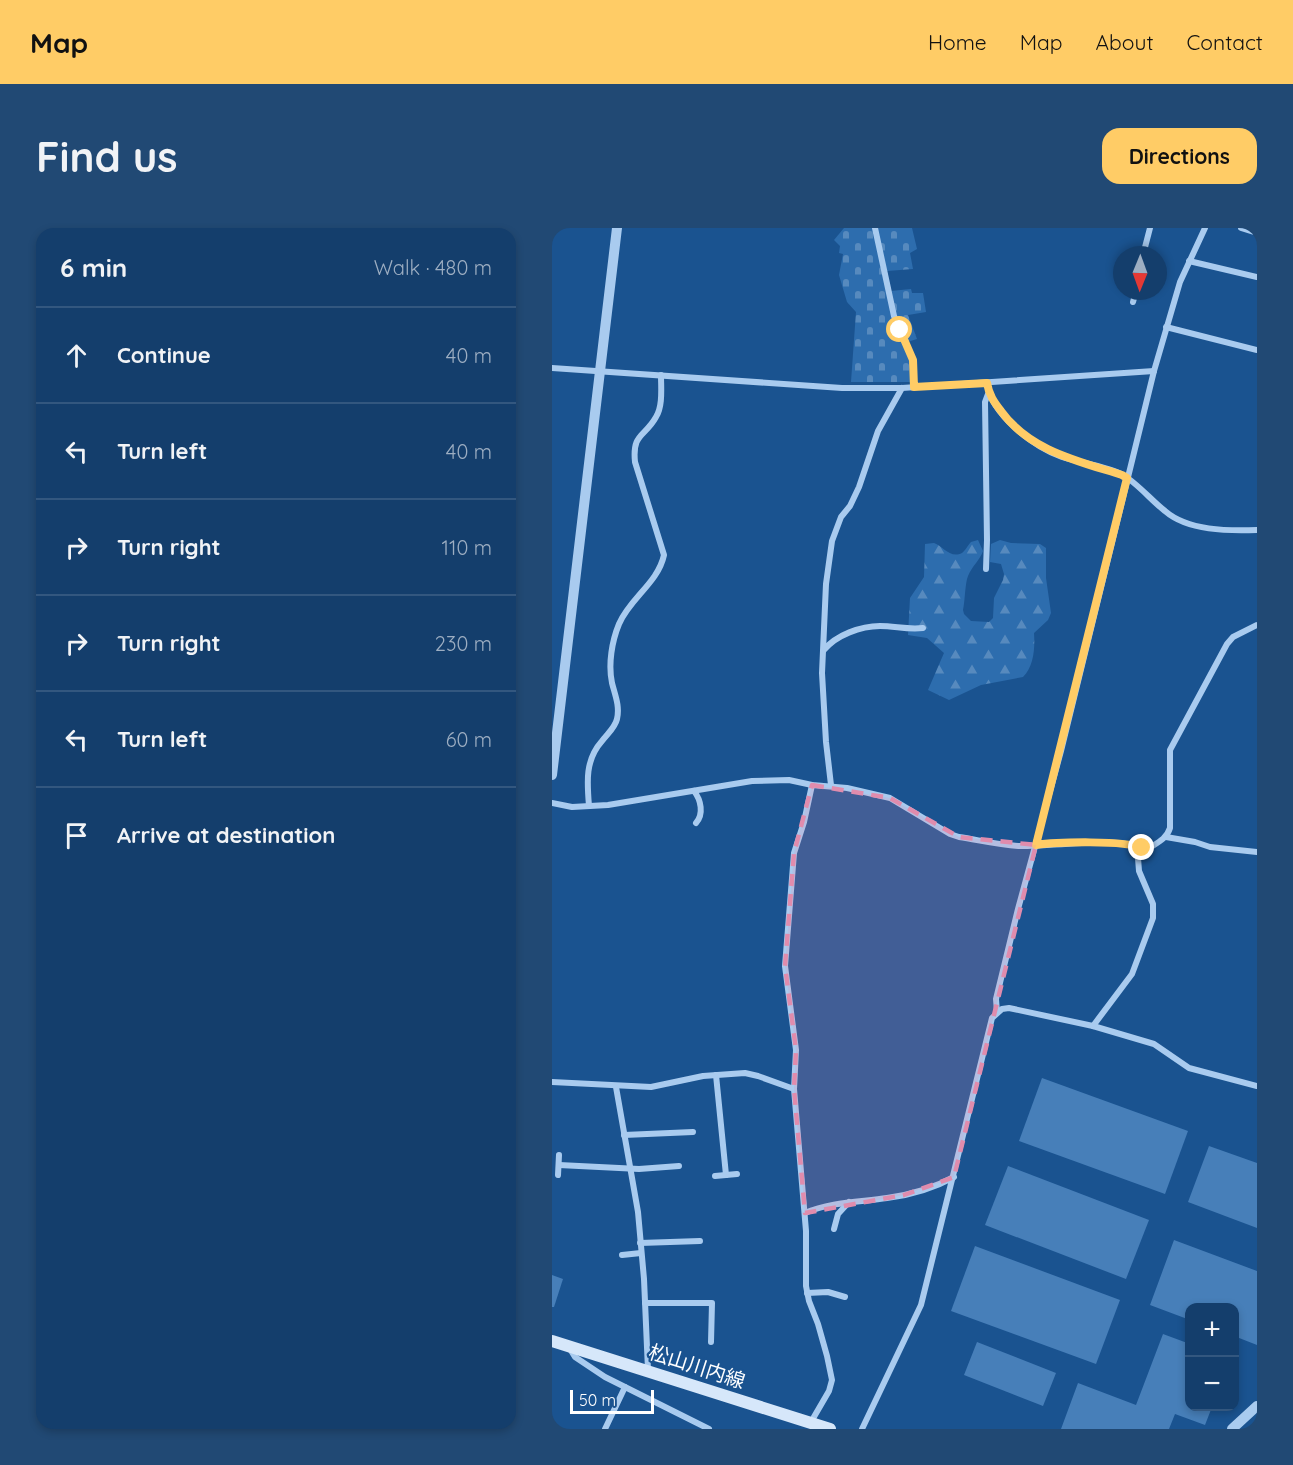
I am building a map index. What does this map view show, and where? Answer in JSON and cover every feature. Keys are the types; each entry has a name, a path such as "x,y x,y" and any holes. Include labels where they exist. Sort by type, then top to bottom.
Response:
{"main road":[{"name":"松山川内線","path":"552,1341 830,1429"}],"street":[{"path":"552,775 617,228"},
{"path":"875,228 894,316 913,360 914,387"},
{"path":"1145,246 1150,228"},
{"path":"998,1012 996,999 1154,371 1173,302 1205,228"},
{"path":"1241,228 1257,233"},
{"path":"1189,261 1257,277"},
{"path":"1166,327 1257,350"},
{"path":"552,368 842,388 903,388 1154,371"},
{"path":"589,806 589,762 617,719 618,707 611,669 615,637 620,622 629,608 659,571 664,555 634,453 639,437 656,418 659,410 662,375"},
{"path":"986,569 985,402 988,394 987,383"},
{"path":"831,785 823,707 823,651 826,584 835,531 859,486 878,431 903,388"},
{"path":"988,394 1008,421 1026,437 1062,457 1122,475 1177,520 1214,528 1257,530"},
{"path":"1093,1026 1132,974 1153,918 1153,904 1137,864 1144,850 1166,837 1171,824 1171,747 1227,644 1233,637 1257,625"},
{"path":"823,651 837,637 871,627 907,630 923,628"},
{"path":"552,803 572,807 608,805 763,780 789,780 812,785 831,785 890,798 950,834 959,837 1012,845 1132,844 1144,850"},
{"path":"812,785 804,822 794,852 785,966 796,1050 794,1089 806,1214 807,1293 818,1324 832,1380 830,1390 812,1425"},
{"path":"694,791 698,796 701,812 696,823"},
{"path":"1166,837 1210,847 1257,852"},
{"path":"862,1429 921,1305 992,1018 998,1012 1010,1008 1093,1026 1154,1044 1189,1068 1257,1086"},
{"path":"716,1075 726,1175"},
{"path":"552,1082 616,1087 662,1086 703,1076 752,1075 794,1089"},
{"path":"616,1087 640,1243 648,1370"},
{"path":"624,1135 693,1132"},
{"path":"558,1175 559,1155"},
{"path":"559,1165 630,1169 679,1166"},
{"path":"716,1176 737,1174"},
{"path":"806,1214 849,1202 904,1195 944,1183 954,1177"},
{"path":"834,1229 838,1214 849,1202"},
{"path":"640,1243 700,1241"},
{"path":"622,1255 641,1253"},
{"path":"807,1293 828,1292 845,1297"},
{"path":"645,1303 712,1303 711,1342"},
{"path":"567,1346 588,1366 709,1429"},
{"path":"605,1429 625,1387"},
{"path":"1233,1429 1257,1406"}],"highlighted area":[{"path":"812,785 890,798 959,837 1036,845 954,1177 904,1195 805,1213 794,1089 796,1050 785,966 794,853"}],"green space":[{"path":"844,228 912,228 917,249 910,253 913,269 887,271 891,291 911,289 912,293 923,293 926,312 908,315 917,339 904,343 911,361 911,382 851,382 856,312 847,302 839,275 843,254 839,253 840,246 834,240"},
{"path":"978,540 983,551 968,576 963,610 971,621 989,622 993,618 994,598 1004,574 1001,564 990,562 991,544 1000,540 1011,543 1040,544 1046,548 1046,578 1051,613 1048,620 1034,633 1032,662 1023,677 981,685 949,700 928,690 944,653 927,638 908,635 910,598 924,577 925,544 934,543 950,553 958,554 963,552 971,542"}],"building":[{"path":"1042,1078 1188,1131 1165,1194 1019,1141"},
{"path":"1209,1146 1257,1163 1257,1228 1188,1202"},
{"path":"1008,1166 1149,1220 1126,1279 985,1225"},
{"path":"1174,1240 1257,1271 1257,1345 1239,1338 1239,1303 1185,1303 1185,1318 1150,1305"},
{"path":"975,1246 1120,1300 1096,1364 951,1311"},
{"path":"552,1275 563,1279 554,1307 552,1307"},
{"path":"1163,1334 1185,1342 1185,1411 1210,1411 1205,1425 1175,1414 1169,1429 1061,1429 1078,1383 1136,1405"},
{"path":"977,1342 1056,1373 1043,1406 964,1375"}],"route":[{"path":"900,330 913,360 914,387 987,383 988,394 1008,421 1026,437 1062,457 1127,478 1061,752 1036,845 1132,844 1142,848"}]}
